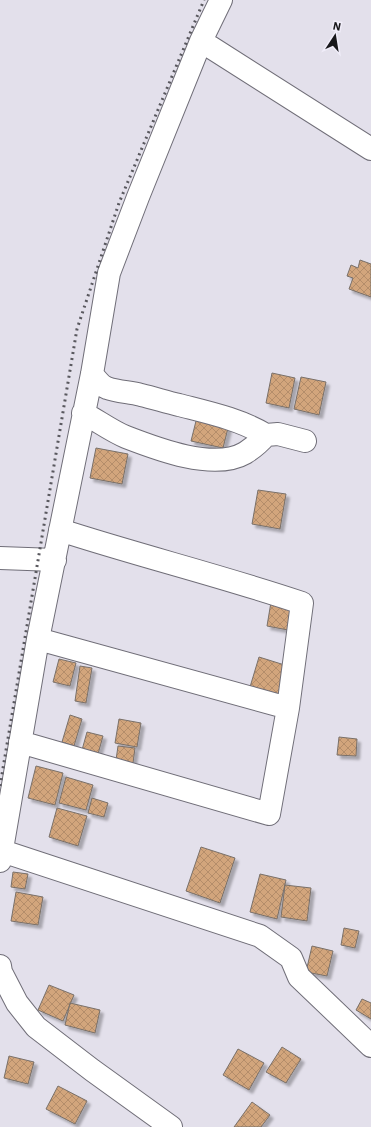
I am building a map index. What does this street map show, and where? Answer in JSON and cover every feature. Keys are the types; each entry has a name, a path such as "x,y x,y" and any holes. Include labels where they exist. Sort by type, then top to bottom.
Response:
{"street":[{"path":"221,0 201,41 109,273 92,374 38,638 1,856 260,936 291,958 299,977 371,1046"},
{"path":"201,41 371,149"},
{"path":"92,374 100,384 107,388 140,394 236,420 251,426 266,435 278,434 305,441"},
{"path":"83,413 125,436 174,454 199,459 226,459 244,454 266,435"},
{"path":"20,742 269,814 288,708 302,603 257,588 108,546 60,530"},
{"path":"0,558 55,560"},
{"path":"38,638 288,708"},
{"path":"2,979 17,1003 36,1027 92,1070 171,1127"}],"building":[{"path":"360,260 371,264 371,297 349,289 353,278 347,276 351,265 358,268"},
{"path":"272,373 295,378 289,408 266,403"},
{"path":"301,377 326,382 319,415 294,409"},
{"path":"197,417 229,424 223,448 191,441"},
{"path":"96,448 128,454 122,484 90,478"},
{"path":"258,490 286,494 280,529 252,524"},
{"path":"271,602 293,605 288,630 267,626"},
{"path":"259,657 291,667 282,696 250,687"},
{"path":"59,659 76,663 70,686 53,682"},
{"path":"80,666 92,668 86,703 75,701"},
{"path":"70,715 82,719 74,746 62,742"},
{"path":"119,719 141,723 137,747 115,743"},
{"path":"87,732 103,736 98,754 82,750"},
{"path":"339,737 357,739 356,756 337,755"},
{"path":"118,746 135,748 133,763 116,760"},
{"path":"36,766 63,773 55,805 28,798"},
{"path":"66,777 93,785 86,810 59,803"},
{"path":"92,798 108,803 104,817 88,813"},
{"path":"57,808 87,816 78,846 49,837"},
{"path":"201,847 235,858 220,903 186,891"},
{"path":"13,872 28,874 25,889 11,887"},
{"path":"260,874 286,880 277,919 250,912"},
{"path":"285,885 311,888 307,921 281,917"},
{"path":"16,892 43,897 38,925 11,921"},
{"path":"344,928 359,931 355,948 341,945"},
{"path":"312,946 333,951 327,976 306,972"},
{"path":"49,985 74,995 63,1021 38,1010"},
{"path":"362,999 371,1003 371,1019 356,1010"},
{"path":"70,1003 100,1010 95,1033 65,1025"},
{"path":"282,1047 301,1059 286,1083 266,1072"},
{"path":"238,1049 264,1063 249,1090 223,1075"},
{"path":"9,1056 34,1062 28,1084 4,1078"},
{"path":"58,1086 87,1101 75,1124 46,1109"},
{"path":"252,1102 270,1115 261,1127 234,1127"}],"railway":[{"path":"0,786 77,329 119,203 204,0"}]}
